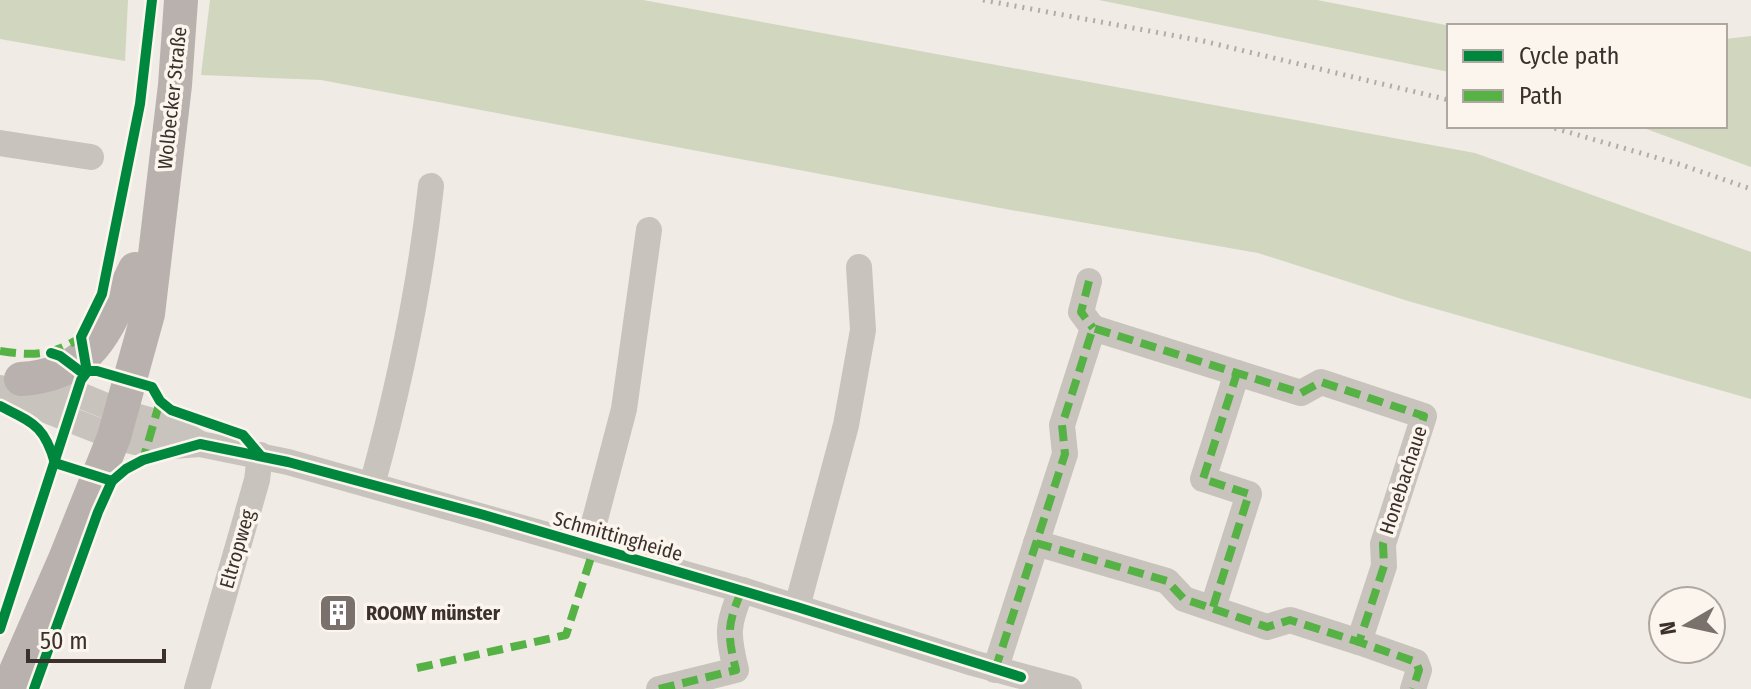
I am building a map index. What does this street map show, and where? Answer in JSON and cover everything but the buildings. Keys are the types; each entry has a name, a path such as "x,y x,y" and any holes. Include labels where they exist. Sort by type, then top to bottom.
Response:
{"main road":[{"name":"Wolbecker Straße","path":"6,689 65,559 106,420 148,314 175,85 181,0"},
{"name":"Wolbecker Straße","path":"106,420 135,269 163,195"},
{"path":"7,381 56,375 84,358 108,324 135,269"}],"street":[{"path":"0,143 91,157"},
{"path":"372,485 393,410 413,314 431,186"},
{"name":"Schmittingheide","path":"588,546 624,409 649,230"},
{"path":"797,607 846,425 863,330 859,267"},
{"path":"995,670 1065,454 1062,425 1093,328 1081,312 1089,281"},
{"name":"Honebachaue","path":"1093,328 1301,393 1321,382 1424,416 1383,544 1384,566 1359,642"},
{"path":"1213,607 1249,494 1203,479 1237,373"},
{"name":"Schmittingheide","path":"7,381 106,420 158,447 200,444 260,455 742,590 995,670 1019,683 1069,689"},
{"name":"Eltropweg","path":"197,689 257,480 260,455"},
{"path":"1036,543 1167,581 1184,599 1267,627 1290,620 1416,662 1419,670 1413,689"},
{"path":"659,689 736,670 728,631 731,614 742,590"}],"green space":[{"path":"0,0 128,0 125,61 0,39"},
{"path":"210,0 643,0 1475,153 1751,252 1751,399 1408,301 1258,253 1011,210 321,80 201,75"},
{"path":"1099,0 1317,0 1447,25 1447,72"},
{"path":"1751,36 1751,167 1644,128 1727,128 1727,39"}],"railway":[{"path":"983,0 1203,41 1447,100"},
{"path":"1554,128 1682,165 1751,189"}],"marked path":[{"path":"1089,281 1081,312 1093,328"},
{"path":"995,670 1065,454 1062,425 1093,328 1301,393 1321,382 1424,416 1383,544 1384,566 1359,642 1416,662 1419,670 1413,689"},
{"path":"0,351 42,353 61,348 81,337"},
{"path":"1213,607 1249,494 1203,479 1237,373"},
{"path":"139,462 143,460 160,401"},
{"path":"1036,543 1167,581 1184,599 1267,627 1290,620 1359,642"},
{"path":"417,668 566,635 594,548"},
{"path":"659,689 736,670 730,629 742,590"}],"cycle path":[{"path":"0,629 81,380 87,372 81,337 102,294 140,104 152,0"},
{"path":"51,353 80,371 97,371 152,387 160,401 171,410 243,435 260,455"},
{"path":"0,406 36,427 46,440 55,463 112,481"},
{"path":"34,689 112,481 143,460 200,444 288,462 484,515 1021,677"}],"place":[{"name":"ROOMY münster","path":"338,613"}]}
